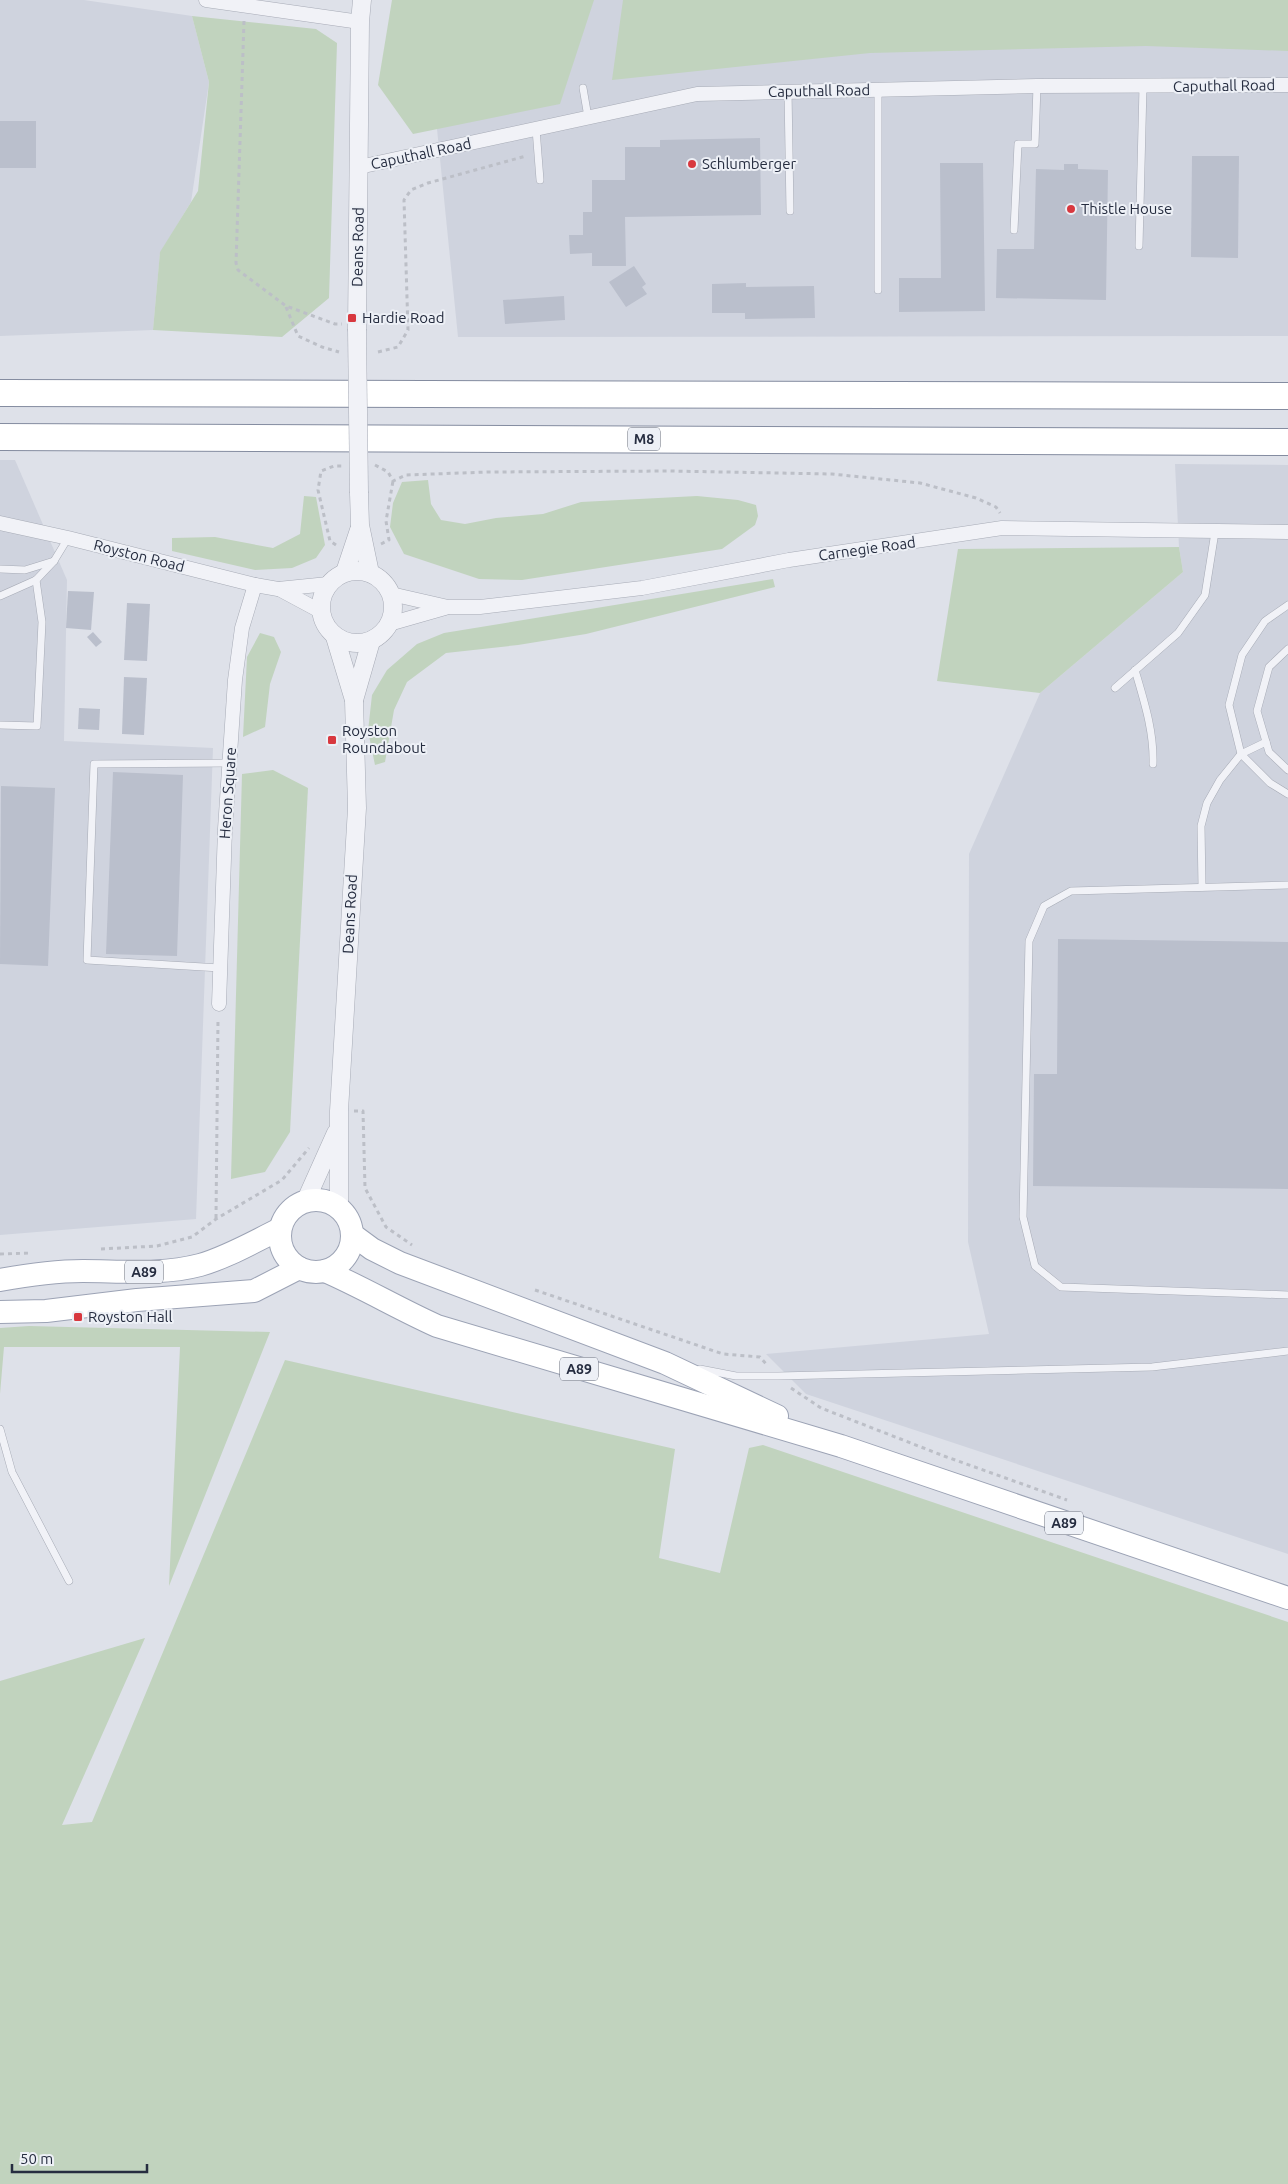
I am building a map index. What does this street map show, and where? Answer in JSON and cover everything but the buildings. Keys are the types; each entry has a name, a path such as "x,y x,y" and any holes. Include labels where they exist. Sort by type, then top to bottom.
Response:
{"highway":[{"path":"0,393 1288,396"},
{"name":"M8","path":"0,437 1288,442"}],"main road":[{"path":"300,1268 289,1260 283,1251 280,1229 292,1208 306,1200 323,1199 339,1207 348,1215 353,1235 347,1256 339,1265 325,1271"},
{"name":"A89","path":"0,1280 37,1274 82,1271 122,1273 168,1270 202,1264 280,1229"},
{"name":"A89","path":"353,1235 372,1249 400,1263 665,1363 841,1446"},
{"name":"A89","path":"0,1312 46,1310 137,1300 254,1291 300,1268 315,1272 325,1271 367,1290 403,1311 437,1326 841,1446 1288,1598"}],"street":[{"path":"206,0 244,2 360,22"},
{"name":"Deans Road","path":"362,0 360,22 357,326 359,552 370,573"},
{"name":"Caputhall Road","path":"359,167 697,94 1037,86 1288,85"},
{"name":"Royston Road","path":"0,523 255,585 278,589 328,584"},
{"name":"Carnegie Road","path":"389,624 448,607 480,606 642,588 789,560 1002,528 1288,532"},
{"path":"345,572 359,552"},
{"path":"358,570 370,573 383,581 391,594 393,609 389,624 382,634 359,644 335,637 325,626 320,611 321,597 328,584 345,572 358,570"},
{"name":"Heron Square","path":"219,1004 225,829 235,680 241,637 255,585"},
{"name":"Royston Road","path":"278,589 320,611"},
{"name":"Carnegie Road","path":"391,594 448,607"},
{"name":"Deans Road","path":"335,637 354,700 356,808 339,1128 339,1207"},
{"name":"Deans Road","path":"354,700 371,640"},
{"name":"Deans Road","path":"306,1200 339,1128"}],"lane":[{"path":"1014,230 1018,144 1036,144 1037,86"},
{"path":"1139,246 1143,87"},
{"path":"583,88 588,117"},
{"path":"878,89 878,290"},
{"path":"788,91 790,211"},
{"path":"536,129 540,180"},
{"path":"1115,688 1178,633 1205,595 1215,532"},
{"path":"0,596 36,580 54,561 68,538"},
{"path":"0,569 25,570 54,561"},
{"path":"0,726 37,726 42,622 36,580"},
{"path":"1288,606 1265,621 1242,655 1228,705 1241,754 1270,783 1288,794"},
{"path":"1288,649 1269,667 1257,711 1269,752 1288,770"},
{"path":"1135,670 1150,724 1154,748 1153,764"},
{"path":"1202,887 1201,826 1206,803 1220,780 1241,754 1266,742"},
{"path":"220,968 87,960 94,764 230,763"},
{"path":"1288,885 1071,892 1044,906 1028,941 1023,1218 1035,1266 1061,1286 1288,1294"},
{"path":"665,1363 736,1376 788,1376 1152,1367 1288,1351"},
{"path":"0,1429 12,1472 68,1581"}],"path":[{"path":"244,2 236,263 238,270 286,306 335,324 357,326"},
{"path":"378,352 398,346 408,330 404,200 411,190 428,183 538,152"},
{"path":"286,306 298,336 339,352"},
{"path":"343,466 334,466 321,471 318,490 330,541 359,552 389,540 386,521 393,481 388,472 378,465 369,465"},
{"path":"393,481 406,475 488,472 670,471 832,474 920,483 976,498 996,507 1001,514 1002,528"},
{"path":"216,1218 219,1004"},
{"path":"156,1246 192,1237 216,1218 282,1180 313,1144"}],"shaded area":[{"path":"0,0 84,0 192,16 209,82 191,202 160,253 153,330 0,336"},
{"path":"424,0 1288,0 1288,336 458,337"},
{"path":"0,460 15,460 67,580 64,741 213,748 196,1219 0,1235"},
{"path":"1175,464 1288,465 1288,1554 806,1394 766,1354 989,1334 968,1242 969,854 1040,693 1183,572 1179,547"}],"green space":[{"path":"392,0 594,0 560,104 413,134 378,85"},
{"path":"623,0 1288,0 1288,51 1146,46 870,53 612,80"},
{"path":"192,16 316,29 337,43 329,298 282,337 153,330 160,252 198,191 209,82"},
{"path":"428,480 431,504 441,520 465,524 496,518 543,514 581,502 697,496 738,500 756,505 758,516 755,525 722,549 522,580 479,579 404,554 390,527 393,503 402,482"},
{"path":"304,496 316,497 325,545 316,558 292,568 255,570 172,551 172,538 215,537 273,548 300,534"},
{"path":"1179,547 1183,572 1040,693 937,681 958,549"},
{"path":"773,579 775,587 586,634 518,645 446,653 407,682 394,710 385,762 375,765 368,731 372,695 387,670 417,644 444,633"},
{"path":"260,633 274,637 281,652 270,684 265,727 243,737 247,657"},
{"path":"273,770 308,788 290,1132 265,1172 231,1179 242,774"},
{"path":"29,1326 270,1332 169,1586 180,1347 4,1347 0,1394 0,1328"},
{"path":"285,1360 675,1449 659,1558 720,1573 749,1448 763,1445 1288,1622 1288,2184 0,2184 0,1681 145,1638 62,1825 92,1822"}],"place":[{"name":"Schlumberger","path":"692,164"},
{"name":"Thistle House","path":"1071,209"},
{"name":"Hardie Road","path":"352,318"},
{"name":"Royston Roundabout","path":"332,740"},
{"name":"Royston Hall","path":"78,1317"}]}
